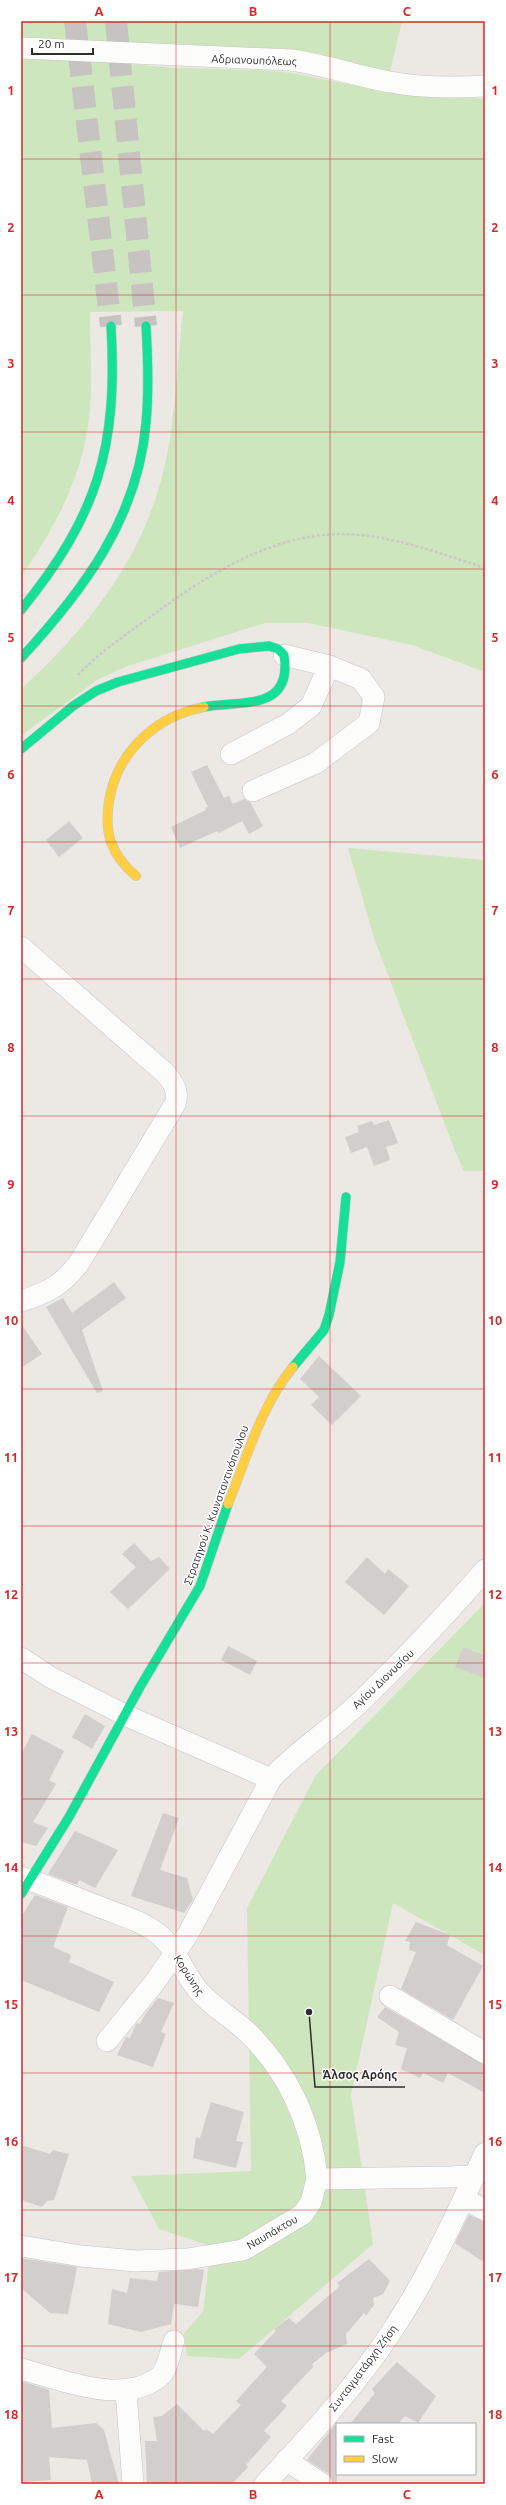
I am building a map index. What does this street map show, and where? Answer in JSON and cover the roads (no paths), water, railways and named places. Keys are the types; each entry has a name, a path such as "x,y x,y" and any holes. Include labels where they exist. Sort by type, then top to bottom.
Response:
{"street":[{"name":"Αδριανουπόλεως","path":"21,48 292,60 327,66 391,82 437,88 485,86"},
{"path":"21,610 50,575 63,555 96,487 105,458 114,407 114,369 111,326"},
{"path":"21,658 62,614 84,585 116,532 129,500 141,460 148,422 150,370 146,326"},
{"path":"21,749 73,706 96,691 118,682 239,649 269,646 278,649 284,655 329,666 361,679 374,697 369,723 316,762 253,791"},
{"path":"136,876 113,853 107,828 110,791 122,759 129,750 150,732 182,713 213,705 257,702 271,696 281,685 284,676 284,655"},
{"path":"231,754 288,724 312,706 329,666"},
{"path":"21,947 165,1073 175,1086 177,1097 78,1263 63,1282 54,1289 21,1301"},
{"name":"Στρατηγού Κ. Κωνσταντινόπουλου","path":"24,1884 73,1811 125,1715 200,1586 226,1510 265,1409 280,1383 320,1337 327,1323 340,1262 346,1197"},
{"name":"Αγίου Διονυσίου","path":"107,2041 175,1954 202,1910 271,1778 287,1762 356,1705 441,1622 485,1570"},
{"path":"21,1658 50,1676 125,1715 271,1778"},
{"name":"Κορώνης","path":"24,1884 146,1926 168,1942 196,1989 210,2004 255,2040 285,2081 297,2101 308,2129 317,2179"},
{"path":"390,1996 485,2053"},
{"name":"Συνταγματάρχη Ζήση","path":"265,2484 338,2402 379,2350 417,2289 464,2199 480,2173 485,2152"},
{"path":"317,2179 450,2177 480,2173"},
{"name":"Ναυπάκτου","path":"21,2246 110,2260 136,2261 187,2259 243,2250 303,2214 312,2202 317,2179"},
{"path":"464,2199 485,2210"},
{"path":"21,2369 106,2390 126,2391 159,2377 165,2367 174,2341"},
{"path":"126,2391 133,2484"},
{"path":"286,2460 322,2484"}],"tunnel":[{"path":"75,21 111,326"},
{"path":"116,21 146,326"}],"place":[{"name":"Άλσος Αρόης","path":"309,2012"}]}
